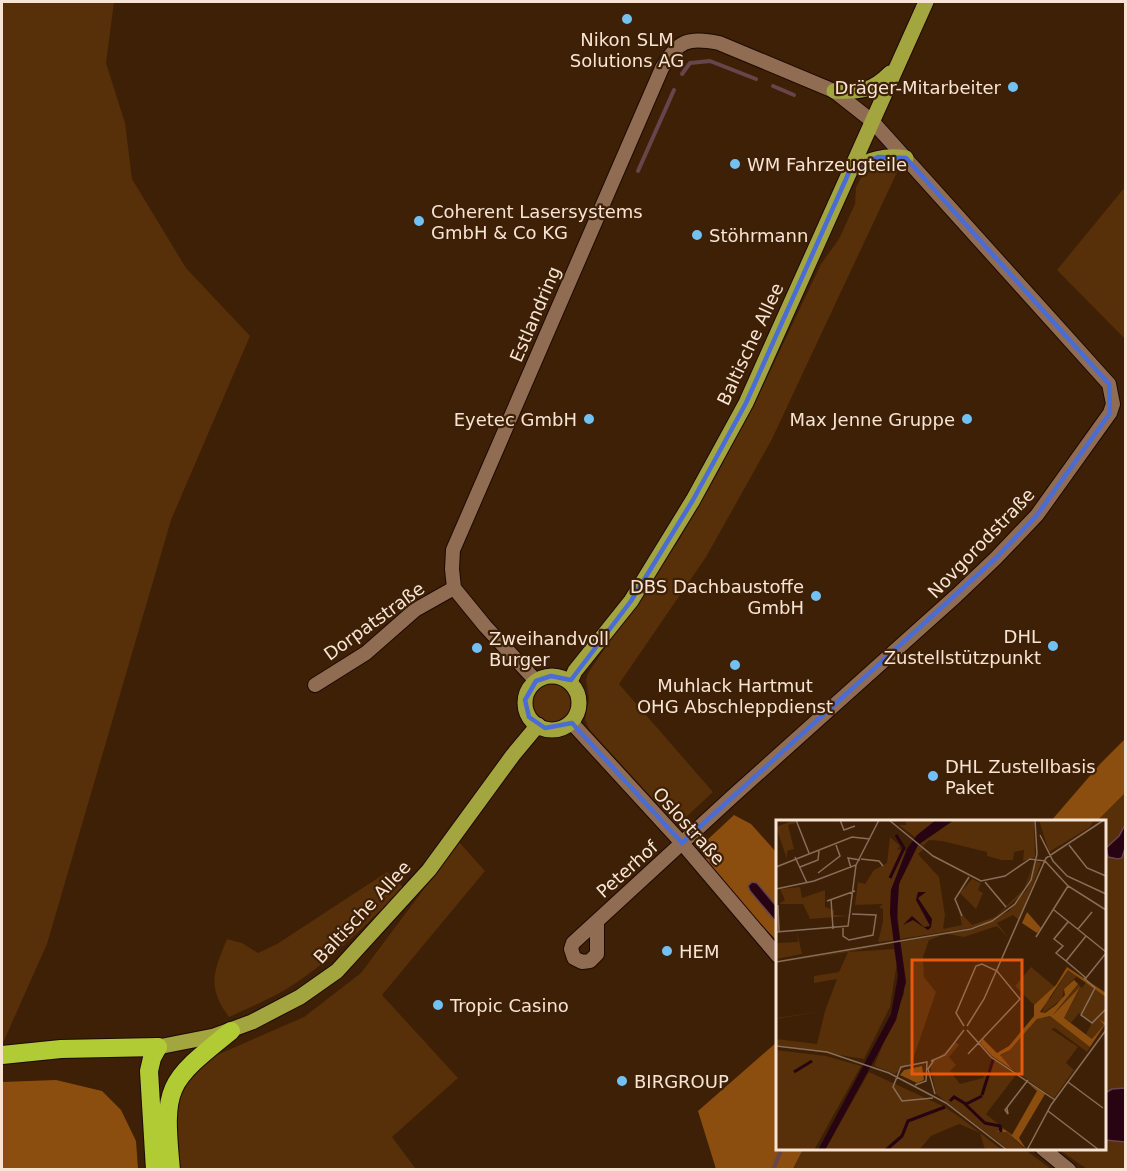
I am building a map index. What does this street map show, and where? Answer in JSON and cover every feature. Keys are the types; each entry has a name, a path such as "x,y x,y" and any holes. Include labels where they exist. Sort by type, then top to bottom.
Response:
{"highway":[{"path":"171,1170 167,1113 174,1084 195,1059 231,1030"},
{"path":"2,1055 61,1049 158,1047 149,1071 155,1170"}],"main road":[{"name":"Baltische Allee","path":"570,682 575,671 631,601 693,500 746,402 926,2"},
{"path":"834,91 856,92 877,86 898,64"},
{"path":"850,170 878,157 906,158"},
{"path":"546,676 555,676 570,682 578,694 579,704 577,713 571,722 553,730 538,725 530,717 526,706 526,695 536,681 546,676"},
{"name":"Baltische Allee","path":"158,1047 231,1030 273,1011 337,972 429,870 513,755 538,725"}],"street":[{"name":"Estlandring","path":"454,588 453,550 632,135 672,51 686,42 701,40 719,43 834,91 872,121"},
{"name":"Novgorodstraße","path":"682,843 996,558 1037,515 1062,483 1110,413 1113,404 1109,384 872,121"},
{"path":"454,588 485,626 536,681"},
{"name":"Dorpatstraße","path":"315,685 366,653 415,610 454,588"},
{"name":"Oslostraße","path":"571,722 682,843 776,955"},
{"name":"Peterhof","path":"597,921 682,843"},
{"path":"1043,1150 1069,1170"}],"highlighted area":[{"path":"878,157 906,158 1109,384 1110,413 1037,515 996,558 682,843 572,723 545,728 529,717 525,700 536,681 551,676 571,680 631,601 693,500 746,403 850,170"}],"shaded area":[{"path":"2,2 114,2 106,63 125,123 132,179 186,268 250,336 171,520 47,944 2,1045"},
{"path":"891,162 900,166 771,441 706,557 619,684 713,792 685,818 670,818 589,729 585,719 589,699 586,680 588,673 679,540 718,472 764,384 821,264 839,239 855,204 856,187 864,172 871,165"},
{"path":"1125,187 1125,339 1057,270"},
{"path":"553,680 568,686 574,701 568,716 553,722 538,716 532,701 538,686"},
{"path":"1125,739 1125,793 1098,820 1052,820"},
{"path":"1125,793 1125,1169 1087,1169 1059,1150 1106,1150 1106,820 1098,820"},
{"path":"734,815 751,824 776,852 776,940 741,903 704,857 705,842"},
{"path":"1125,825 1125,848 1122,858 1108,857 1106,848 1119,836"},
{"path":"459,842 485,871 382,995 458,1078 392,1137 416,1169 180,1169 175,1101 201,1062 304,1017 361,973"},
{"path":"387,872 404,888 355,935 317,968 294,984 229,1017 217,996 214,978 227,939 242,943 258,953 277,944"},
{"path":"752,882 757,883 776,906 776,922 750,891 748,886"},
{"path":"776,1043 776,1150 802,1150 793,1169 716,1169 698,1111"},
{"path":"56,1080 102,1091 121,1110 136,1141 138,1169 2,1169 2,1082"},
{"path":"1125,1088 1125,1142 1106,1140 1106,1092 1112,1089"},
{"path":"802,1150 1025,1150 1051,1169 793,1170"}],"waterway":[{"path":"682,74 690,63 710,61 756,79"},
{"path":"773,86 794,95"},
{"path":"638,171 674,90"},
{"path":"773,1170 781,1150"}],"place":[{"name":"Nikon SLM Solutions AG","path":"627,19"},
{"name":"Dräger-Mitarbeiter","path":"1013,87"},
{"name":"WM Fahrzeugteile","path":"735,164"},
{"name":"Coherent Lasersystems GmbH & Co KG","path":"419,221"},
{"name":"Stöhrmann","path":"697,235"},
{"name":"Eyetec GmbH","path":"589,419"},
{"name":"Max Jenne Gruppe","path":"967,419"},
{"name":"DBS Dachbaustoffe GmbH","path":"816,596"},
{"name":"DHL Zustellstützpunkt","path":"1053,646"},
{"name":"Zweihandvoll Burger","path":"477,648"},
{"name":"Muhlack Hartmut OHG Abschleppdienst","path":"735,665"},
{"name":"DHL Zustellbasis Paket","path":"933,776"},
{"name":"HEM","path":"667,951"},
{"name":"Tropic Casino","path":"438,1005"},
{"name":"BIRGROUP","path":"622,1081"}]}
